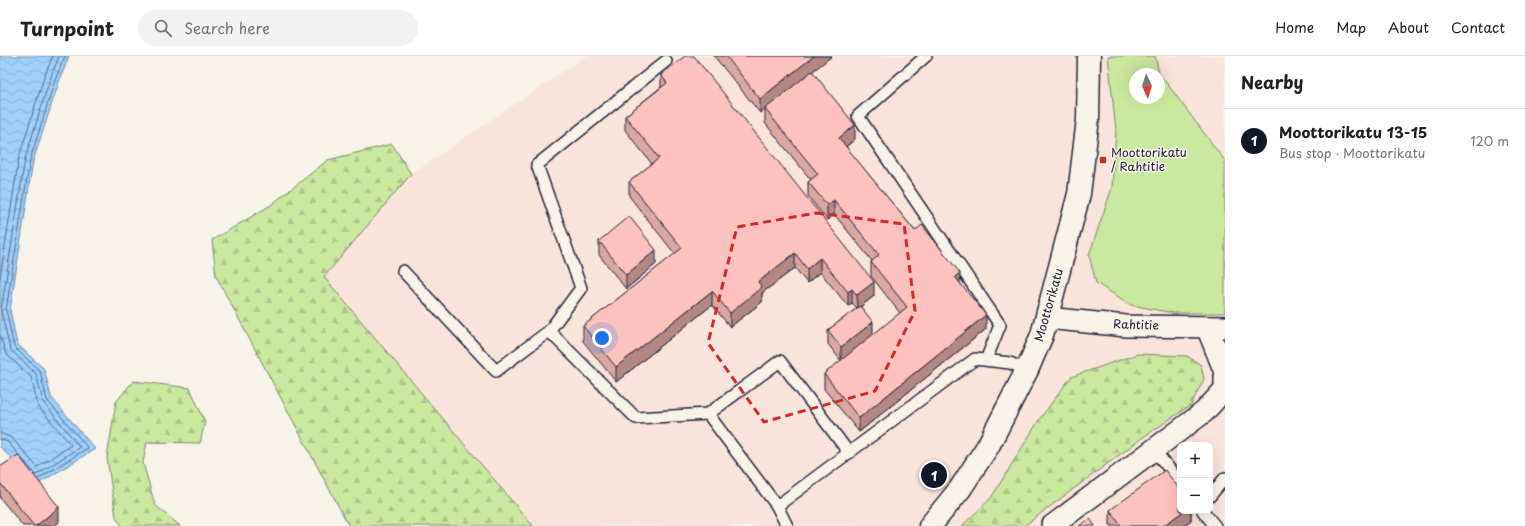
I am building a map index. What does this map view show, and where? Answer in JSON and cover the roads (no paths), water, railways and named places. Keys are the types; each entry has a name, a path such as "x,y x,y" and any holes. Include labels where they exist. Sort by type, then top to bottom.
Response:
{"main road":[{"name":"Moottorikatu","path":"930,526 960,489 988,446 1027,370 1042,335 1079,194 1088,119 1089,56"}],"street":[{"name":"Rahtitie","path":"1047,318 1126,326 1216,327"},
{"path":"1052,526 1204,412 1225,389 1225,372 1216,327"}],"lane":[{"path":"926,56 858,116 1000,325 986,360"},
{"path":"403,271 496,371 549,331 581,288 537,165 666,61"},
{"path":"549,331 636,418 708,414 780,361 849,453"},
{"path":"777,506 975,360 1010,363 1027,370"},
{"path":"708,414 777,506 787,526"},
{"path":"1154,450 1177,478"},
{"path":"1213,492 1225,478"},
{"path":"1205,514 1215,526"}],"water":[{"path":"0,56 69,56 33,161 10,310 17,344 44,369 51,397 95,449 33,487 17,464 0,447"}],"place":[{"name":"Moottorikatu / Rahtitie","path":"1103,160"},
{"name":"Moottorikatu 13-15","path":"934,475"}]}
